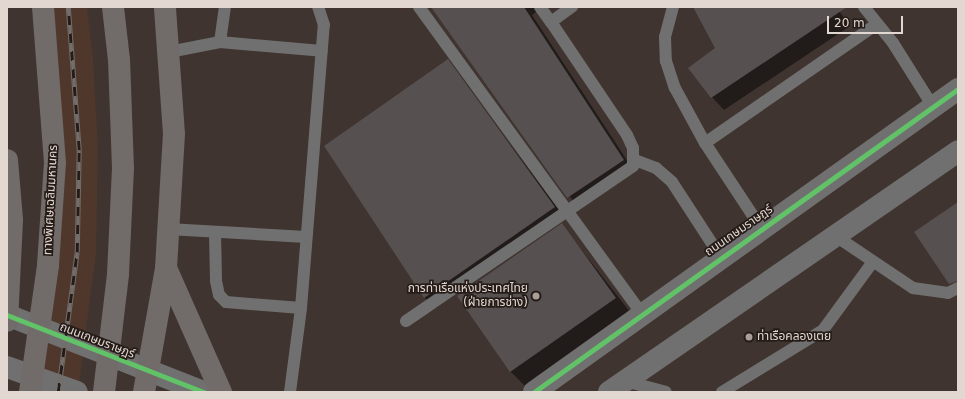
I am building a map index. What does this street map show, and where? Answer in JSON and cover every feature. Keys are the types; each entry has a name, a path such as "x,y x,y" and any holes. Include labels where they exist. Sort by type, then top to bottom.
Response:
{"highway":[{"name":"ทางพิเศษเฉลิมมหานคร","path":"30,392 48,265 55,163 43,7"},
{"path":"104,392 118,274 124,168 113,7"},
{"path":"146,382 166,268 174,134 165,7"},
{"path":"7,160 9,221 7,317"},
{"path":"166,268 221,392"}],"street":[{"name":"ถนนเกษมราษฎร์","path":"534,392 641,312 934,108 958,89"},
{"path":"617,387 837,237 958,151"},
{"name":"ถนนเกษมราษฎร์","path":"7,317 146,382 203,392"},
{"path":"7,367 77,392"}],"lane":[{"path":"220,42 225,7"},
{"path":"290,392 301,308 324,25 318,7"},
{"path":"419,7 641,312"},
{"path":"540,7 627,135 635,160"},
{"path":"551,22 572,7"},
{"path":"673,7 665,37 666,61 687,114 761,228"},
{"path":"864,7 934,108"},
{"path":"705,143 877,24"},
{"path":"169,52 220,42 322,51"},
{"path":"406,321 627,172 635,160"},
{"path":"635,160 656,168 672,182 720,256"},
{"path":"168,230 306,237"},
{"path":"215,232 216,281 219,295 226,302 301,308"},
{"path":"837,237 872,263 913,288 948,293 958,288"},
{"path":"722,392 823,330 872,263"},
{"path":"617,387 666,392"}],"shaded area":[{"path":"49,7 87,7 93,58 98,150 96,253 78,392 39,392"}],"building":[{"path":"431,7 524,7 624,160 567,198"},
{"path":"693,7 847,7 711,98 688,68 715,48"},
{"path":"448,59 555,207 424,298 324,146"},
{"path":"958,202 958,281 949,284 914,232"},
{"name":"การท่าเรือแห่งประเทศไทย (ฝ่ายการช่าง)","path":"562,223 616,298 510,372 457,296"}],"railway":[{"path":"58,392 77,252 79,150 68,7"}],"cycle path":[{"path":"534,392 958,89"},
{"path":"7,315 203,392"}],"place":[{"name":"การท่าเรือแห่งประเทศไทย (ฝ่ายการช่าง)","path":"536,296"},
{"name":"ท่าเรือคลองเตย","path":"749,337"}]}
